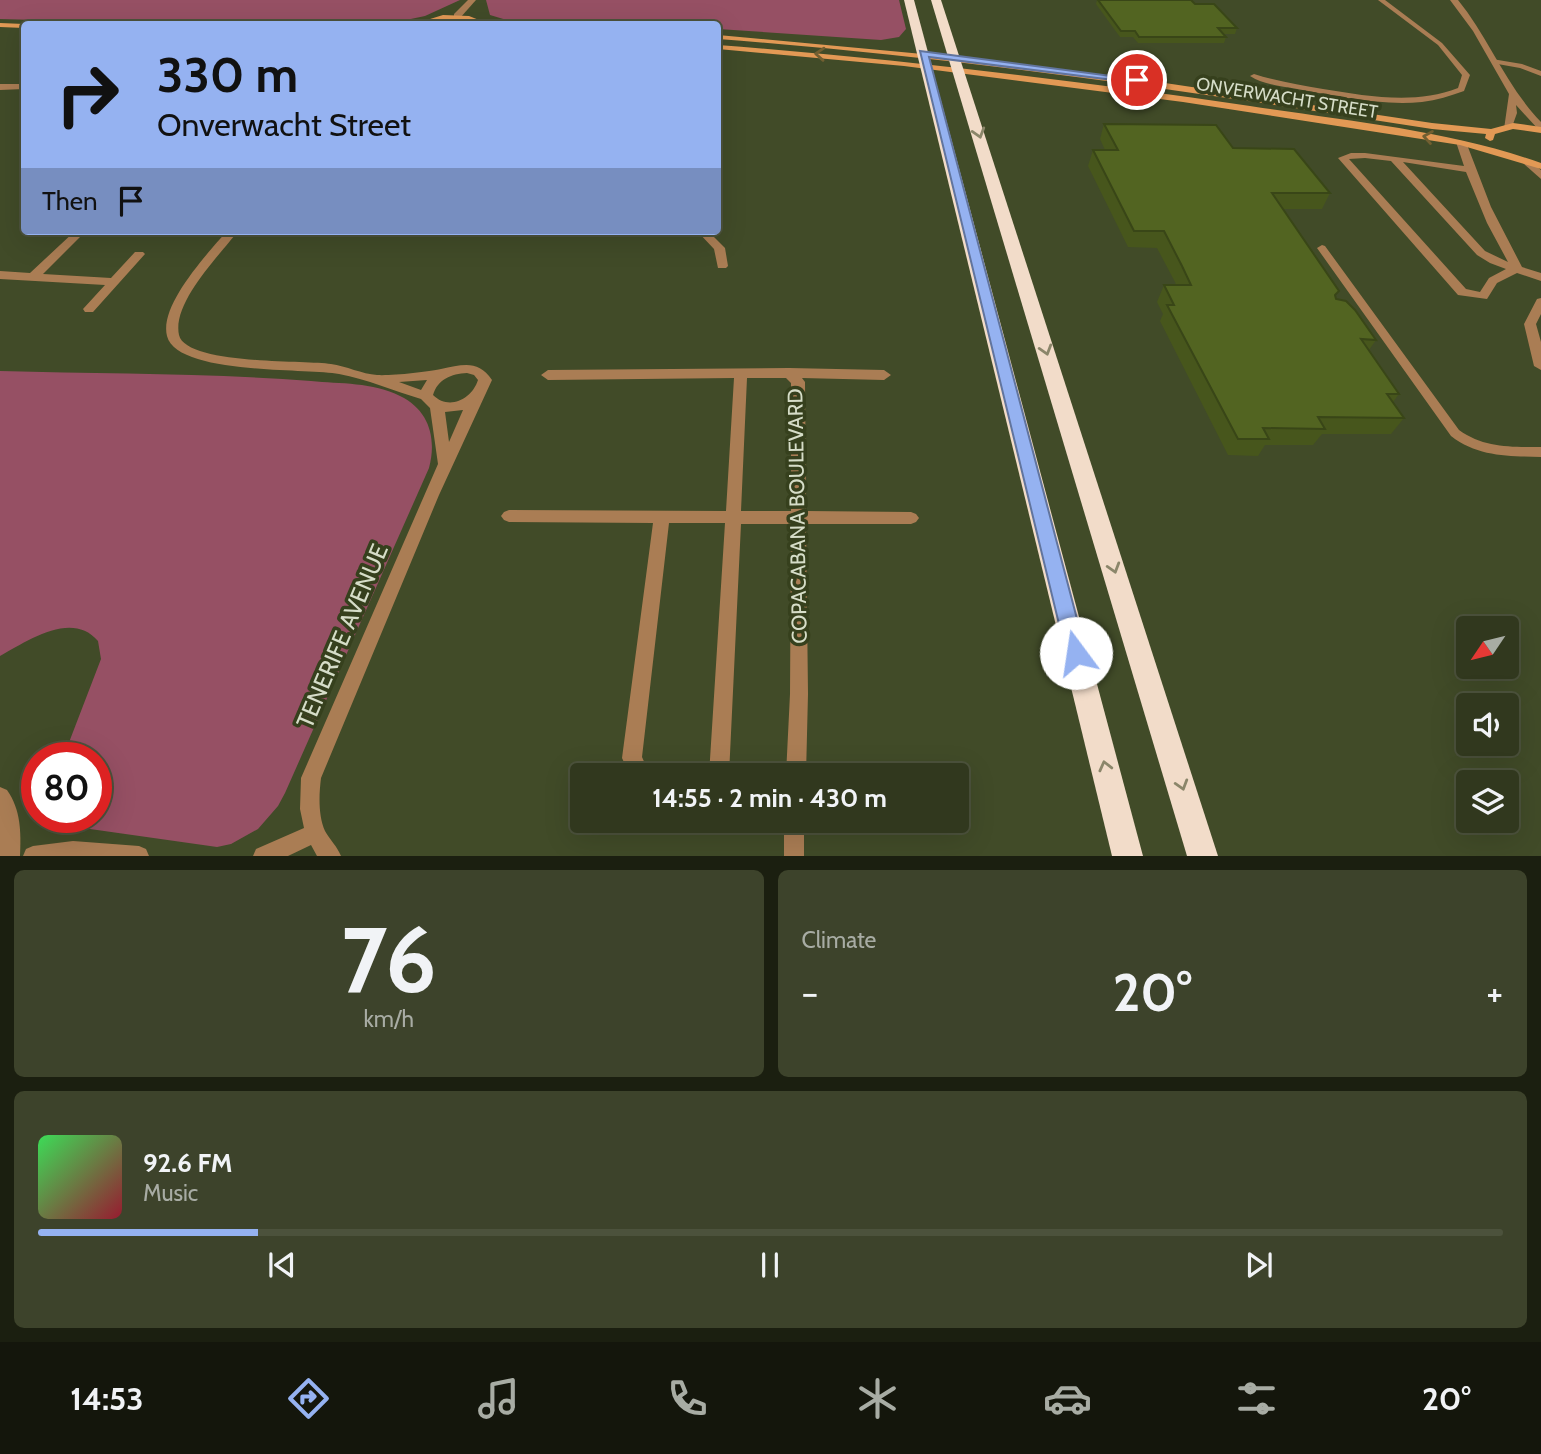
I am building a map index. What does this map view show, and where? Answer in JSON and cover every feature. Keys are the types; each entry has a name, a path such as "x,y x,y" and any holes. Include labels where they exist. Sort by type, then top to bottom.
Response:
{"highway":[{"path":"909,0 1128,856"},
{"path":"936,0 1203,856"}],"street":[{"path":"457,16 472,0"},
{"path":"1454,0 1484,38 1512,95 1541,129"},
{"path":"431,21 457,16 478,21"},
{"path":"0,25 21,26"},
{"name":"ONVERWACHT STREET","path":"721,37 956,63 1461,142 1516,158"},
{"name":"ONVERWACHT STREET","path":"721,47 925,59"},
{"name":"ONVERWACHT STREET","path":"956,63 1137,80 1432,126 1491,132"},
{"path":"0,87 21,87"},
{"path":"1507,127 1512,113 1512,95"},
{"path":"1541,129 1507,127 1491,132 1491,141 1496,147 1516,158 1541,166"},
{"path":"1461,142 1469,170 1498,234 1517,268"},
{"path":"1469,170 1394,158 1351,155 1343,158 1462,292 1483,296 1493,281 1517,268"},
{"path":"1394,158 1481,253 1541,276"},
{"path":"1528,163 1541,176"},
{"path":"35,275 77,235"},
{"path":"230,235 196,278 174,315 173,336 181,347 190,353 228,360 330,368 382,379 432,401 463,406 475,400 484,390 485,380 480,372 468,368 440,374 382,379"},
{"path":"706,235 719,248 722,266"},
{"path":"89,309 139,254"},
{"path":"0,275 35,275 114,282"},
{"path":"1541,302 1530,324 1536,334 1541,366"},
{"path":"720,763 741,373"},
{"path":"789,373 884,375"},
{"name":"COPACABANA BOULEVARD","path":"548,374 789,373 798,382 799,694 796,763"},
{"path":"432,401 429,384 440,374"},
{"name":"TENERIFE AVENUE","path":"331,856 315,833 309,808 311,778 444,463 475,400"},
{"name":"TENERIFE AVENUE","path":"432,401 444,463"},
{"path":"509,516 911,519"},
{"path":"634,763 632,758 662,517"},
{"path":"0,797 6,804 10,818 10,856"},
{"path":"263,856 315,833"},
{"path":"794,833 794,856"},
{"path":"33,856 72,850 107,850 139,856"}],"lane":[{"path":"1254,76 1266,81 1395,100 1430,99 1461,89 1466,75 1458,61 1440,44 1381,0"},
{"path":"1495,61 1522,66 1541,74"},
{"path":"1322,248 1460,438 1492,451 1541,452"},
{"path":"1353,313 1370,313"}],"shaded area":[{"path":"0,0 460,0 425,16 401,21 0,19"},
{"path":"486,0 899,0 906,29 899,37 881,40 721,29 721,21 510,21 490,15"},
{"path":"0,371 233,376 356,384 390,391 410,402 424,417 432,446 429,468 285,793 278,806 258,829 231,844 217,847 112,832 112,742 69,742 101,659 98,641 87,632 76,628 63,628 36,636 0,656"}],"building":[{"path":"1098,0 1191,0 1195,4 1214,4 1237,28 1218,28 1226,37 1139,37 1135,31 1121,31"},
{"path":"1104,124 1216,125 1233,148 1294,149 1330,193 1272,193 1339,291 1335,295 1336,299 1346,301 1355,310 1376,340 1361,339 1399,394 1387,394 1404,418 1318,417 1325,429 1263,428 1269,439 1238,439 1167,305 1174,305 1164,285 1191,285 1182,266 1164,231 1134,231 1093,150 1118,150"}],"route":[{"path":"1076,653 923,53 1137,80"}]}
